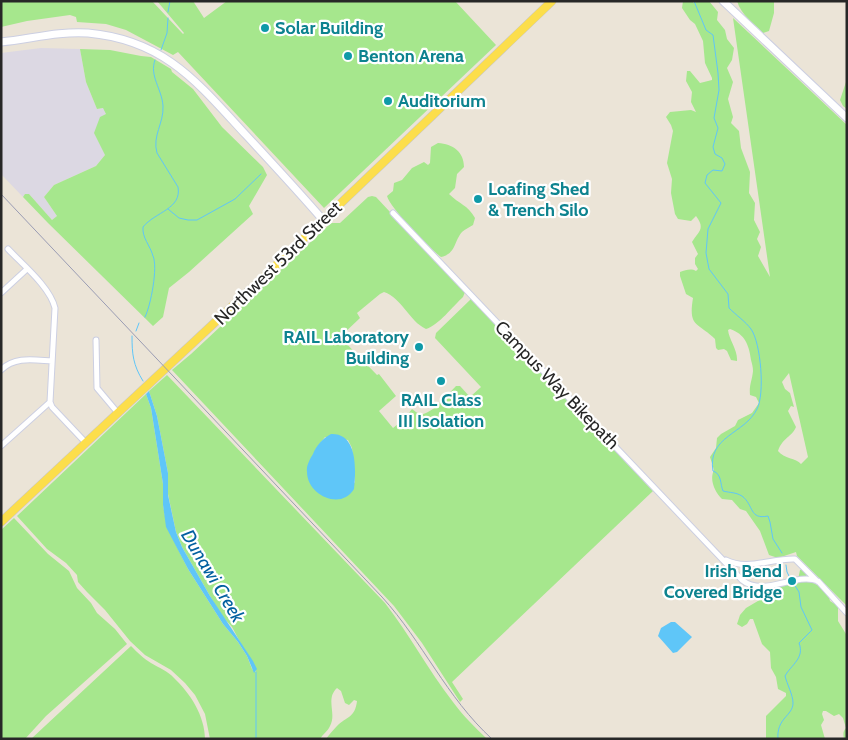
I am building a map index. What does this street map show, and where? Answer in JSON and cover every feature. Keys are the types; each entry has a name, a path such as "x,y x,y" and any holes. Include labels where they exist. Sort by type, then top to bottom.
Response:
{"main road":[{"name":"Northwest 53rd Street","path":"1,522 323,220 552,1"},
{"path":"722,1 847,118"},
{"path":"1,42 52,34 87,33 121,39 162,56 190,76 323,220"}],"street":[{"name":"Campus Way Bikepath","path":"393,213 742,580 751,585 762,586 799,580 818,582"},
{"path":"8,249 46,290 53,302 50,402 52,407 86,443"},
{"path":"1,293 27,269"},
{"path":"96,340 97,388 118,413"},
{"path":"1,370 18,360 52,361"},
{"path":"1,446 50,402"},
{"path":"721,557 728,561 744,564 795,558 847,613"}],"shaded area":[{"path":"41,48 80,49 86,82 97,109 104,108 106,114 105,155 96,166 54,185 44,197 57,216 52,220 29,194 25,194 23,197 1,174 1,53"}],"green space":[{"path":"1,1 152,1 183,34 157,1 193,1 204,18 227,1 455,1 496,45 324,208 178,52 173,55 126,30 106,24 77,22 76,17 70,15 1,27"},
{"path":"683,1 692,1 694,3 697,1 709,1 718,12 717,20 725,30 727,39 734,48 732,60 727,68 733,82 728,99 733,117 731,123 739,131 741,148 750,172 749,193 755,203 754,220 760,232 757,239 761,247 758,256 770,277 733,18 847,125 847,606 797,556 796,552 778,558 769,555 760,531 746,511 740,509 732,500 722,499 714,486 712,478 714,470 710,457 716,448 717,438 735,426 738,420 752,413 759,403 756,397 750,395 753,370 749,350 743,337 735,331 728,330 737,361 731,360 724,349 718,350 715,339 693,320 693,298 686,294 680,276 680,272 690,269 696,271 698,269 695,264 695,258 698,254 692,242 701,227 696,216 691,221 678,219 675,214 671,193 672,179 667,163 673,131 666,117 670,112 691,110 696,112 691,102 692,92 686,81 687,71 690,71 700,83 712,80 705,63 703,41 695,24 682,8","holes":["789,373 808,457 801,464 783,456 778,451 782,443 796,427 788,411 791,406 794,407 790,393 785,389 782,382"]},
{"path":"737,1 774,1 774,13 769,31 763,33 745,15"},
{"path":"80,49 110,50 151,57 171,69 172,72 193,89 222,127 263,167 267,175 249,206 253,214 169,288 163,317 153,326 23,197 25,194 29,194 52,220 57,216 44,197 54,185 96,166 105,155 94,133 100,117 106,114 103,108 97,109 86,82"},
{"path":"847,79 847,109 840,100"},
{"path":"438,143 453,147 462,157 464,167 457,174 455,188 449,194 466,207 475,218 473,225 459,236 452,250 441,257 395,209 387,196 393,191 394,183 402,180 412,168 424,162 428,165 430,163 431,147"},
{"path":"368,197 376,197 465,292 463,297 441,320 426,329 415,321 396,299 384,292 357,313 360,318 340,337 377,375 379,374 396,396 379,411 393,428 412,409 420,415 431,411 456,386 460,386 470,397 481,387 435,338 436,333 471,299 653,491 452,682 463,699 460,702 422,643 394,606 172,370 331,223 340,223","holes":["325,437 348,440 352,448 355,483 315,450"]},
{"path":"167,375 385,603 453,702 487,739 326,739 337,726 352,714 356,707 357,701 354,700 349,705 345,703 341,691 337,688 331,702 332,721 320,739 210,739 205,714 195,695 185,683 171,670 145,655 130,641 105,610 78,582 77,575 66,563 47,549 17,516 146,394 151,408 163,484 163,505 167,527 188,569 223,624 247,656 252,669 256,672 232,627 221,615 182,547 176,532 168,494 168,473 157,416 149,391"},
{"path":"14,518 48,554 69,571 77,588 91,603 97,613 115,629 127,644 46,716 25,739 1,739 1,530"},
{"path":"803,569 810,575 807,580 822,588 828,594 830,601 838,606 838,621 846,634 847,739 844,739 844,730 846,728 843,718 839,714 834,716 823,711 824,720 821,725 825,739 766,739 766,716 786,696 786,693 778,689 776,677 771,668 770,652 762,644 753,619 750,619 742,627 737,624 740,615 746,608 763,598 772,589 786,582 795,583 798,580 800,570"},
{"path":"131,646 146,660 169,673 186,691 196,706 202,722 205,739 31,739"}],"water":[{"path":"149,391 157,416 168,473 168,495 176,532 182,547 210,596 253,661 257,669 254,673 247,656 223,624 188,569 166,527 163,484 151,408 146,394"},
{"path":"331,434 340,435 346,439 351,446 355,463 354,489 348,496 341,499 333,499 318,493 308,480 308,463 316,448"},
{"path":"671,622 675,622 692,637 677,652 673,653 658,636 661,628"}],"waterway":[{"name":"Dunawi Creek","path":"168,12 170,1"},
{"path":"694,1 706,30 713,35 719,90 714,118 718,128 713,147 715,154 722,158 725,164 722,171 713,170 707,175 705,183 721,203 708,229 706,253 709,269 728,294 729,308 751,329 757,345 761,369 761,392 757,409 716,450 713,459 713,471 718,474 723,491 742,496 755,514 762,517 768,516 773,539 782,553"},
{"name":"Dunawi Creek","path":"161,50 167,33 168,18"},
{"name":"Dunawi Creek","path":"145,317 155,268 143,227 172,205 178,194 178,187 157,153 156,141 163,106 154,72 155,60"},
{"path":"168,209 179,218 197,220 235,199 261,174"},
{"name":"Dunawi Creek","path":"136,331 139,323"},
{"name":"Dunawi Creek","path":"132,336 134,359 143,381"},
{"path":"786,565 790,578"},
{"path":"778,739 779,726 790,711 793,703 785,676 799,657 799,643 812,630 801,607 799,592 794,584"},
{"name":"Dunawi Creek","path":"256,672 256,739"}],"railway":[{"path":"1,194 382,597 397,614 461,705 492,739"}],"place":[{"name":"Solar Building","path":"265,28"},
{"name":"Benton Arena","path":"348,56"},
{"name":"Auditorium","path":"388,101"},
{"name":"Loafing Shed & Trench Silo","path":"478,199"},
{"name":"RAIL Laboratory Building","path":"419,347"},
{"name":"RAIL Class III Isolation","path":"441,381"},
{"name":"Irish Bend Covered Bridge","path":"792,581"}]}
